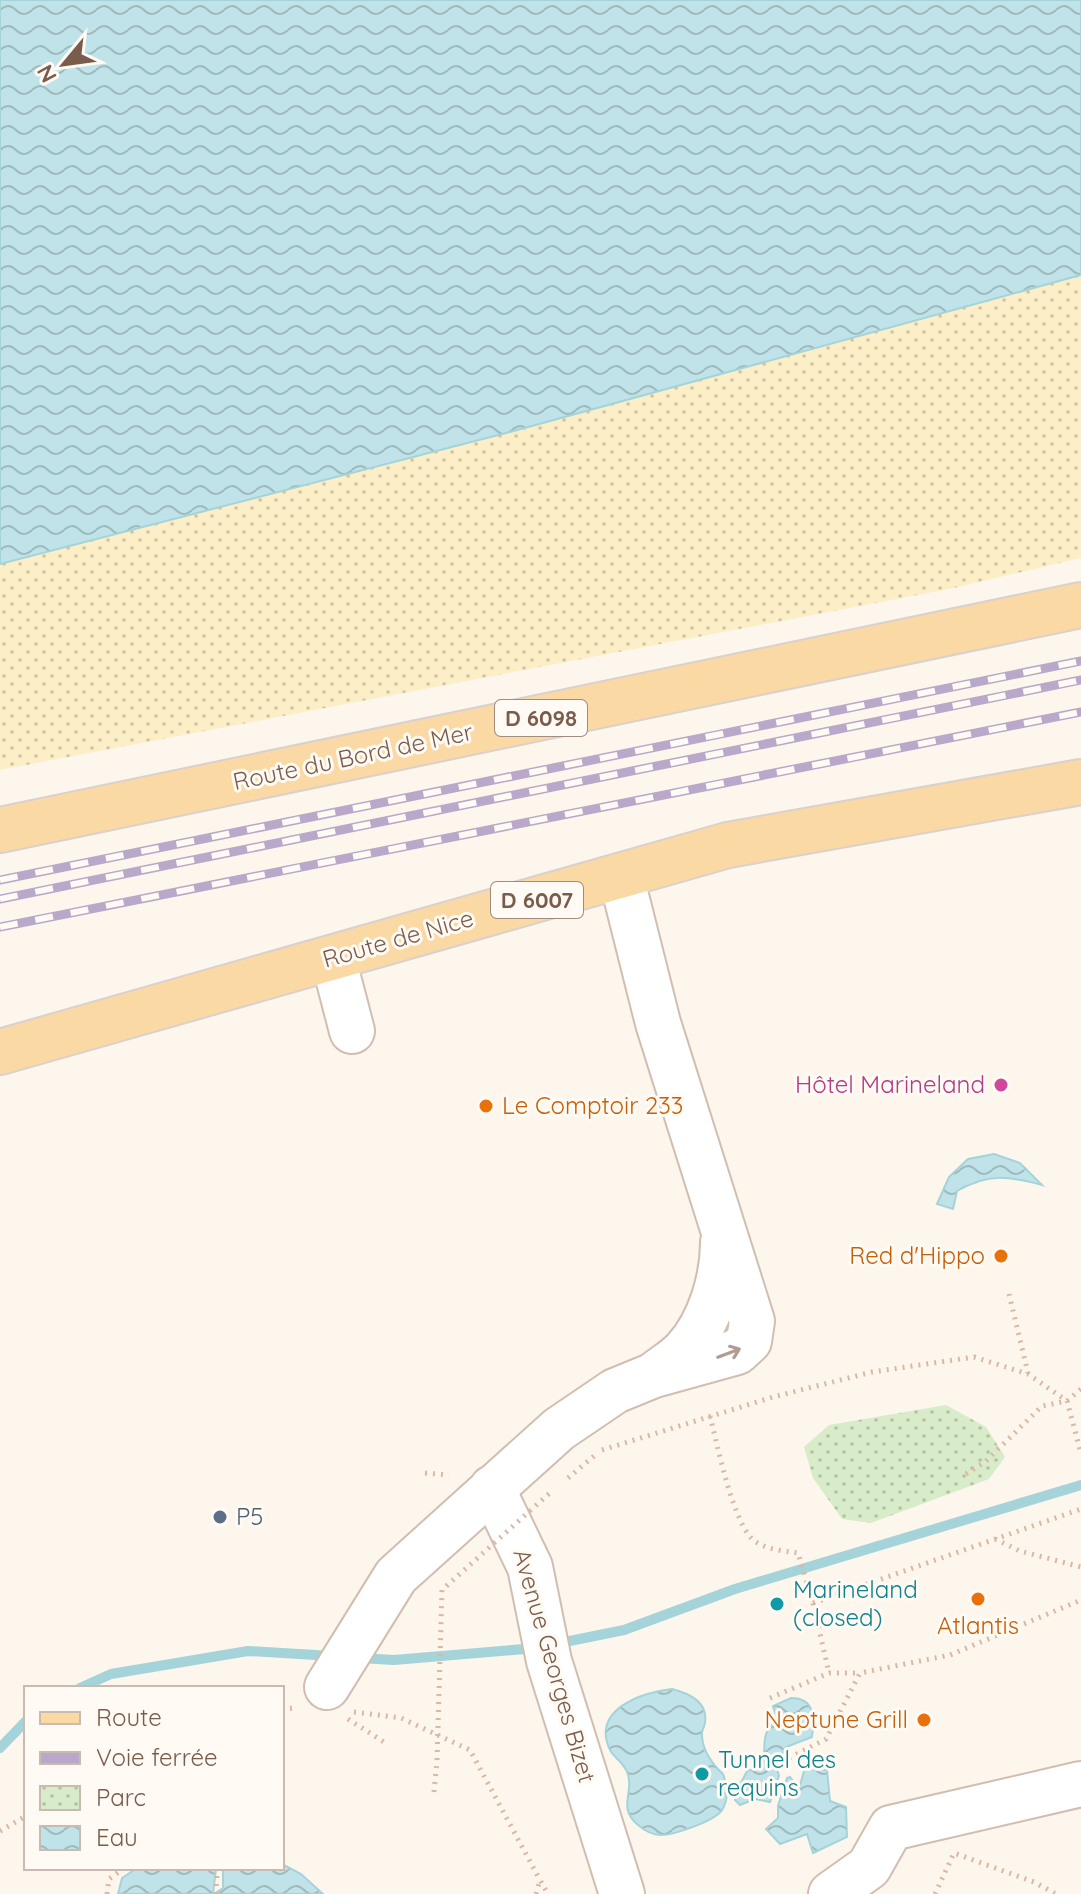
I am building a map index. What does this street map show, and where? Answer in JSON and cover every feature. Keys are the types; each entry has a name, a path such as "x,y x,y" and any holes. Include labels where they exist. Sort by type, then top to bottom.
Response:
{"main road":[{"name":"Route du Bord de Mer","path":"0,830 1081,605"},
{"name":"Route de Nice","path":"0,1052 728,845 1081,782"}],"street":[{"path":"330,1701 358,1636 396,1576 559,1429 615,1391 654,1375 737,1352 749,1341 752,1321 658,1023 621,876"},
{"path":"333,958 352,1031"},
{"path":"610,1360 654,1375"},
{"name":"Avenue Georges Bizet","path":"492,1488 530,1567 549,1661 622,1894"},
{"path":"845,1890 869,1867 891,1828 1081,1784"}],"path":[{"path":"1009,1294 1028,1374"},
{"path":"434,1792 442,1590 600,1450 872,1372 974,1357 1028,1374 1067,1401 1080,1451"},
{"path":"966,1474 985,1462 1042,1406 1067,1401 1081,1389"},
{"path":"710,1416 737,1514 753,1541 769,1549 798,1553 829,1673"},
{"path":"813,1603 1081,1509"},
{"path":"994,1539 1020,1551 1081,1567"},
{"path":"770,1698 829,1673 860,1673 950,1655 1081,1600"},
{"path":"789,1758 826,1739 860,1673"},
{"path":"330,1701 384,1742"},
{"path":"284,1709 330,1701 401,1718 470,1750 548,1894"},
{"path":"0,1831 24,1817"},
{"path":"935,1894 954,1853 1034,1882 1056,1894"},
{"path":"107,1894 109,1879 121,1870"},
{"path":"216,1891 217,1870"},
{"path":"536,1894 540,1880"}],"sand":[{"path":"1081,275 1081,558 949,589 0,770 0,564 510,432"}],"green space":[{"path":"946,1405 986,1427 1005,1457 989,1479 871,1523 842,1519 813,1478 804,1447 829,1425"}],"water":[{"path":"0,0 1081,0 1081,275 510,432 0,564"},
{"path":"994,1154 1020,1163 1042,1185 1009,1178 989,1179 957,1191 953,1209 937,1204 949,1177 968,1159"},
{"path":"672,1689 690,1696 703,1709 704,1746 723,1774 726,1797 722,1810 711,1819 684,1830 658,1835 641,1827 628,1812 628,1775 610,1750 607,1724 613,1714 634,1699"},
{"path":"791,1698 805,1701 812,1710 812,1737 786,1747 776,1765 779,1776 770,1802 755,1799 740,1805 735,1800 735,1782 741,1783 747,1771 762,1766 765,1736 777,1719 773,1706"},
{"path":"805,1767 827,1770 830,1801 846,1807 847,1837 813,1853 807,1834 780,1844 766,1829 778,1818 778,1806 787,1778 790,1777 799,1789"},
{"path":"284,1865 301,1874 323,1894 214,1894 223,1888 223,1870 284,1870"},
{"path":"134,1870 216,1870 213,1894 118,1894 122,1878"}],"waterway":[{"path":"555,1644 624,1630 735,1589 1081,1485"},
{"path":"360,1658 394,1660 536,1648"},
{"path":"84,1686 111,1674 248,1651 332,1656"},
{"path":"0,1748 24,1723"}],"railway":[{"path":"0,880 1081,661"},
{"path":"0,899 1081,680"},
{"path":"0,927 1081,712"}],"place":[{"name":"Hôtel Marineland","path":"1001,1085"},
{"name":"Le Comptoir 233","path":"486,1106"},
{"name":"Red d'Hippo","path":"1001,1256"},
{"name":"P5","path":"220,1517"},
{"name":"Atlantis","path":"978,1599"},
{"name":"Marineland (closed)","path":"777,1604"},
{"name":"Neptune Grill","path":"924,1720"},
{"name":"Tunnel des requins","path":"702,1774"}]}
